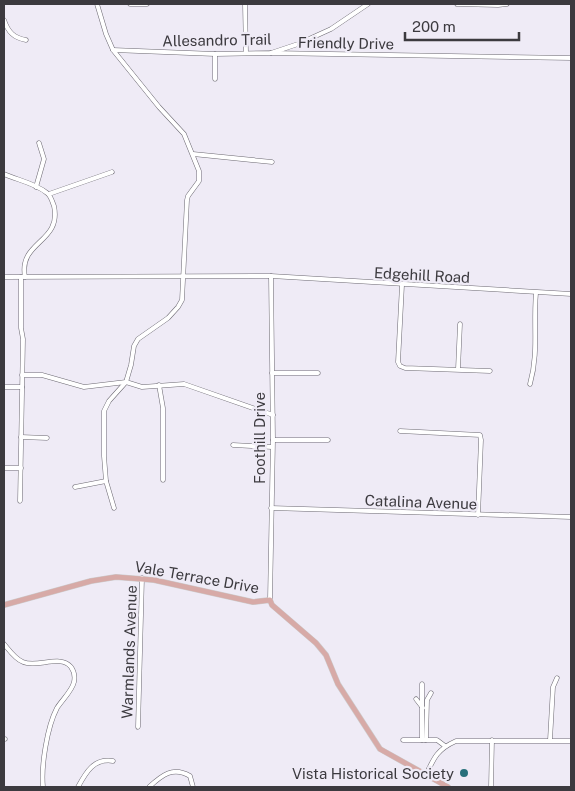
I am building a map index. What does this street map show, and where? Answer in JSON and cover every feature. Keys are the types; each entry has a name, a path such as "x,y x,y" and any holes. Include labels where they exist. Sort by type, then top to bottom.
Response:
{"main road":[{"name":"Vale Terrace Drive","path":"4,605 91,580 116,577 142,578 253,602 270,600"},
{"path":"270,600 272,605 316,643 326,655 338,684 380,749 448,787"}],"street":[{"path":"98,4 106,34 113,50 159,107 184,134 200,171 199,181 187,200 184,294 178,307 159,325 138,340 134,346 126,382 109,401 104,410 106,481 114,508"},
{"path":"130,4 147,4"},
{"path":"245,4 246,53"},
{"name":"Allesandro Trail","path":"113,50 215,54 271,53 298,44 331,29 368,4"},
{"path":"457,4 498,6 507,4"},
{"path":"4,20 10,33 16,38 26,40"},
{"name":"Friendly Drive","path":"271,53 571,58"},
{"path":"215,54 215,79"},
{"path":"36,187 44,159 39,143"},
{"path":"193,154 272,162"},
{"path":"49,194 112,172"},
{"path":"4,174 49,194 54,209 54,225 51,232 28,254 23,277 20,501"},
{"path":"4,277 271,276"},
{"name":"Edgehill Road","path":"271,276 571,294"},
{"name":"Foothill Drive","path":"270,600 273,440 271,276"},
{"path":"402,285 398,362 400,366 405,368 490,370"},
{"path":"530,384 537,341 534,322 536,293"},
{"path":"458,370 460,324"},
{"path":"272,373 318,373"},
{"path":"22,376 42,375 84,387 126,382 142,387 169,384 191,385 273,415"},
{"path":"159,385 163,408 163,480"},
{"path":"4,387 22,387"},
{"path":"400,431 480,435 482,440 478,515"},
{"path":"21,437 47,438"},
{"path":"273,440 328,440"},
{"path":"233,445 272,447"},
{"path":"4,468 21,468"},
{"path":"75,487 106,481"},
{"name":"Catalina Avenue","path":"271,508 571,517"},
{"name":"Warmlands Avenue","path":"138,727 142,578"},
{"path":"4,644 15,658 22,662 63,662 71,666 74,672 74,682 53,716 42,775 43,787"},
{"path":"550,740 553,687 557,678"},
{"path":"422,684 424,740"},
{"path":"424,740 427,700 432,692"},
{"path":"416,699 422,708"},
{"path":"403,740 437,740 445,746"},
{"path":"491,787 492,740"},
{"path":"426,775 436,754 445,746 456,741 571,741"},
{"path":"78,787 94,764 103,761 113,761"},
{"path":"149,787 170,772 178,771 190,776 193,787"}],"place":[{"name":"Vista Historical Society","path":"464,773"}]}
